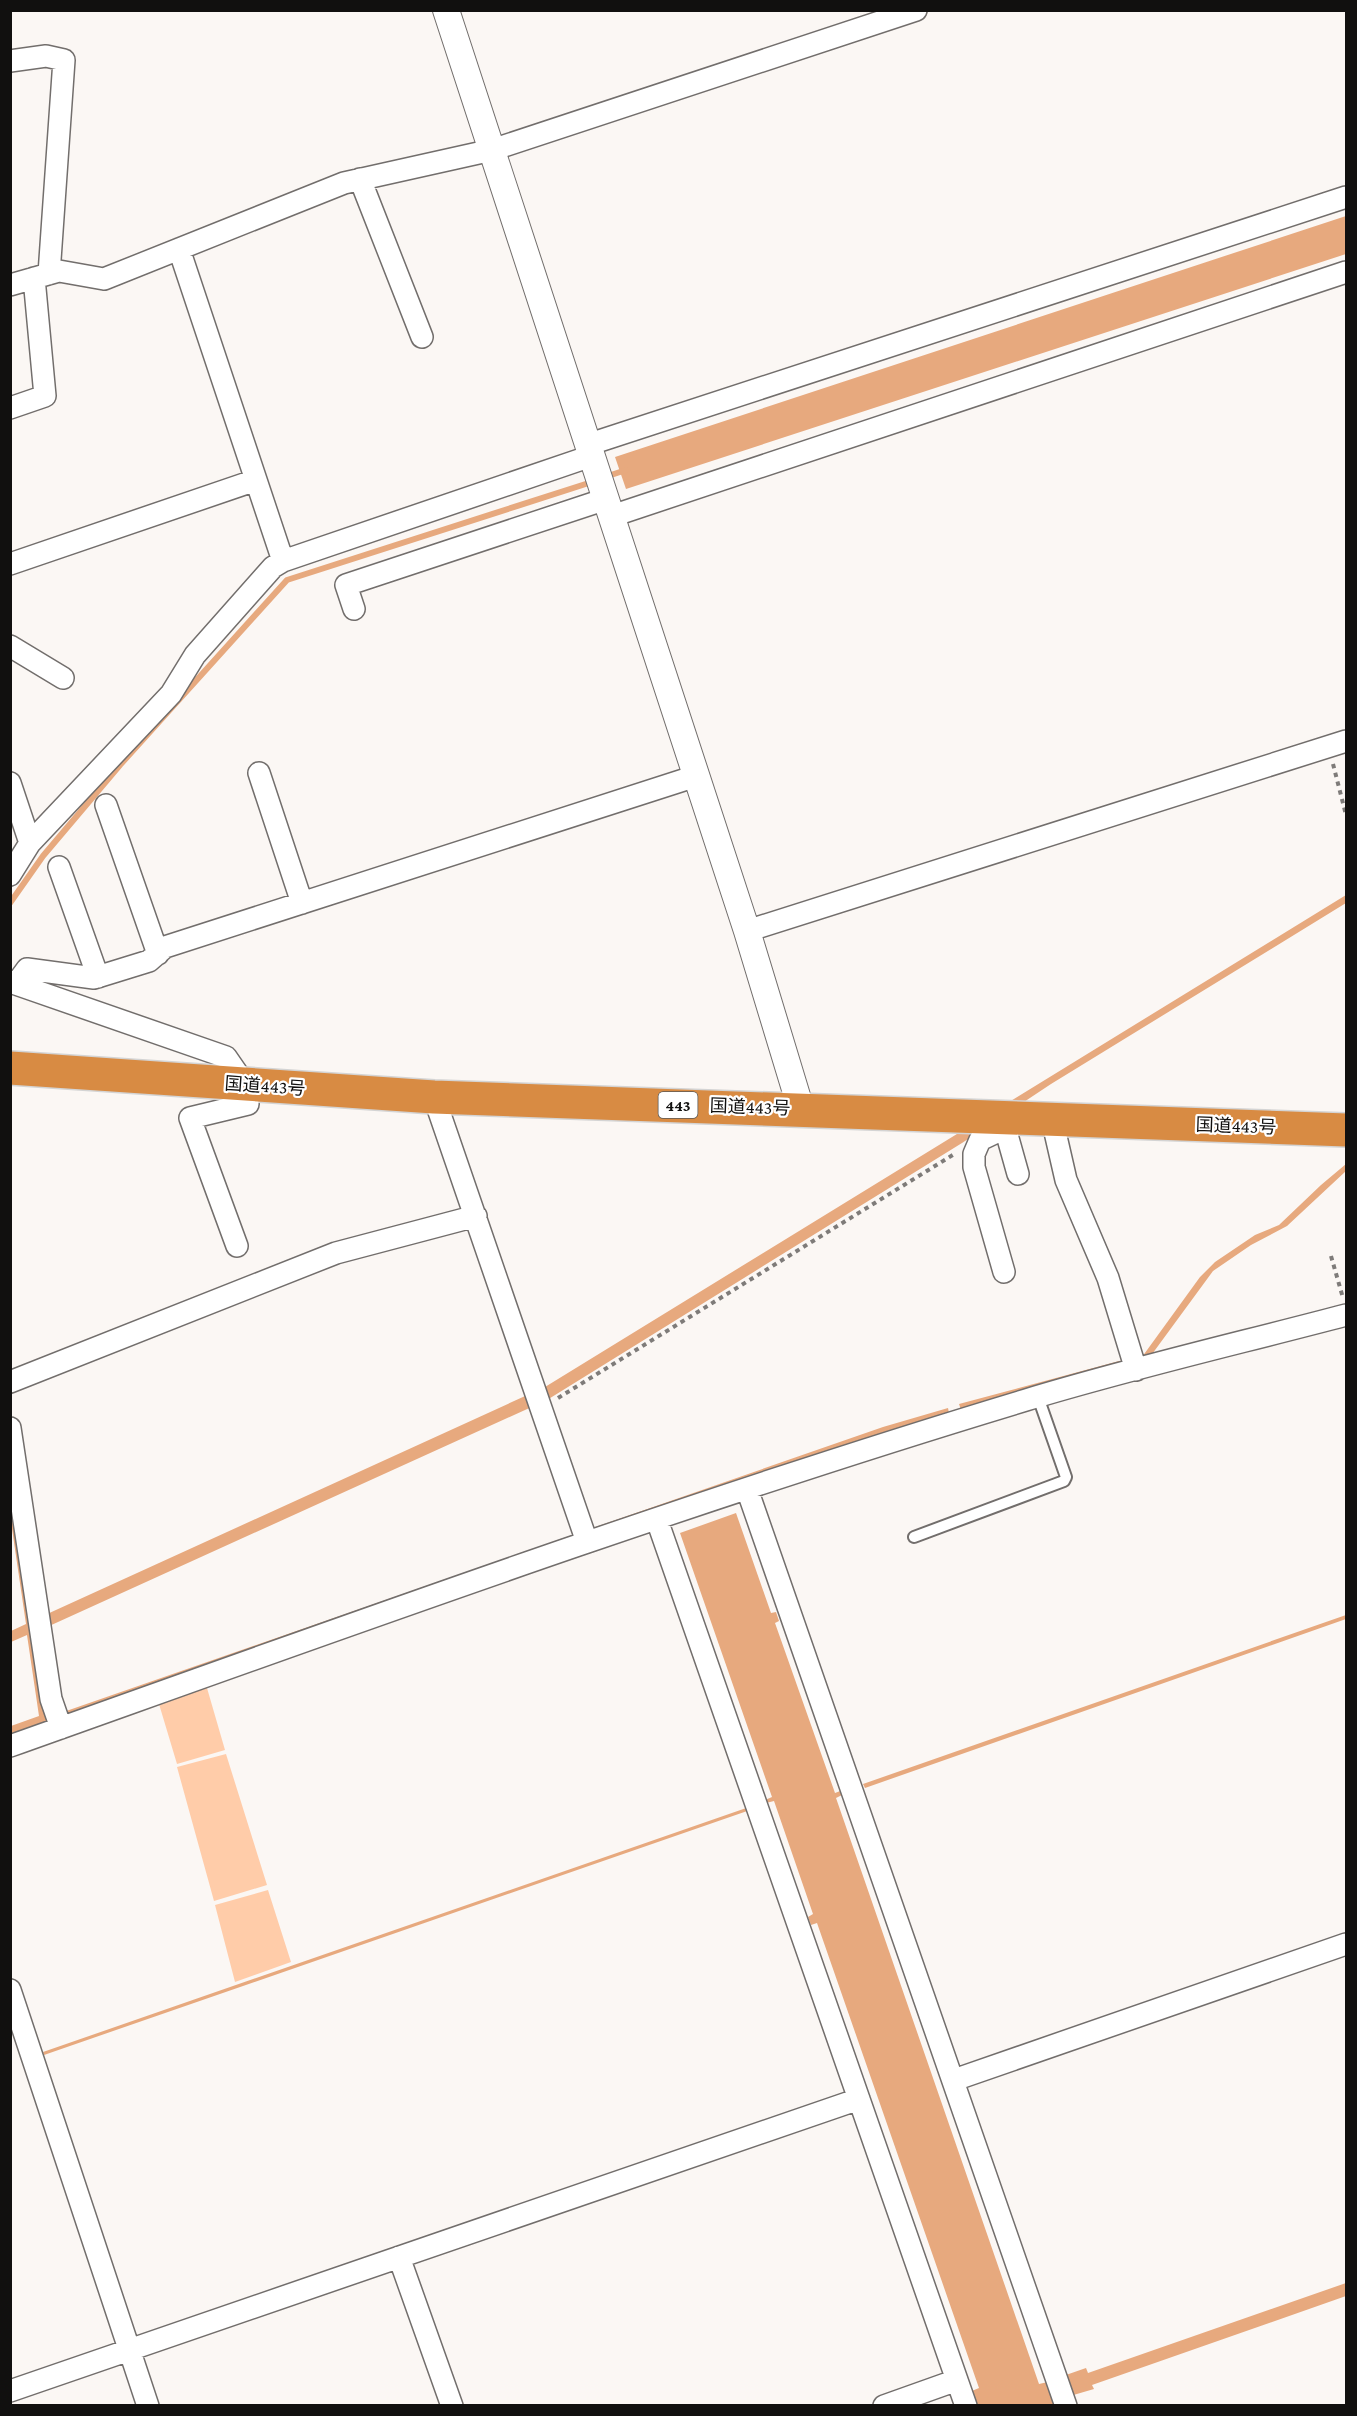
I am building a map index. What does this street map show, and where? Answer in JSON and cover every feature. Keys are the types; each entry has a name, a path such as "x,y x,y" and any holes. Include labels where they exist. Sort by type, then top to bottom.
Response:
{"highway":[{"name":"国道443号","path":"10,1068 246,1086 435,1097 801,1109 1004,1122 1052,1119 1347,1130"}],"street":[{"path":"446,10 747,932 801,1109"},
{"path":"10,285 59,271 104,279 344,183 492,150 916,10"},
{"path":"10,61 46,56 64,60 42,276 45,396 10,408"},
{"path":"360,179 422,337"},
{"path":"10,875 30,843 171,694 195,655 273,567 283,561 589,451 1347,197"},
{"path":"179,249 283,561"},
{"path":"354,609 346,585 609,507 1347,272"},
{"path":"10,564 256,480"},
{"path":"10,646 63,678"},
{"path":"747,932 1337,744"},
{"path":"259,773 302,903"},
{"path":"237,1246 190,1118 248,1104 246,1086 226,1057 13,983 27,969 98,977 149,961 165,947 696,776"},
{"path":"10,783 30,843"},
{"path":"106,805 158,954"},
{"path":"59,867 98,977"},
{"path":"435,1097 587,1542"},
{"path":"1052,1119 1066,1180 1108,1278 1136,1370"},
{"path":"1004,1272 974,1167 974,1154 980,1140 1004,1122 1018,1174"},
{"path":"10,1382 336,1253 476,1216"},
{"path":"10,1746 587,1542 747,1489 1038,1396 1136,1370 1345,1307"},
{"path":"10,1428 51,1699 61,1728"},
{"path":"747,1489 1066,2406"},
{"path":"657,1520 966,2406"},
{"path":"954,2080 1347,1944"},
{"path":"10,1990 148,2406"},
{"path":"10,2391 859,2099"},
{"path":"399,2257 452,2406"},
{"path":"884,2406 957,2380"}],"lane":[{"path":"914,1537 1064,1481 1066,1477 1038,1396"}],"path":[{"path":"1337,744 1347,815"},
{"path":"542,1409 592,1375 980,1140"},
{"path":"1331,1256 1345,1307"}],"shaded area":[{"path":"1346,216 1346,254 626,489 615,457"},
{"path":"1346,895 1346,903 1051,1084 962,1143 547,1400 36,1632 49,1717 883,1427 948,1408 949,1413 870,1437 11,1739 11,1726 39,1716 27,1635 11,1642 11,1631 26,1624 11,1522 10,1464 34,1620 545,1387"},
{"path":"1346,1164 1346,1171 1287,1226 1251,1245 1213,1271 1147,1361 961,1410 959,1404 1119,1361 1142,1357 1200,1277 1215,1262 1255,1235 1279,1225"},
{"path":"736,1513 771,1613 776,1612 779,1621 775,1623 835,1793 843,1790 844,1794 836,1798 1039,2384 1052,2381 1060,2402 1051,2405 971,2404 967,2393 979,2388 817,1923 811,1925 808,1917 813,1914 774,1801 766,1803 765,1800 772,1797 680,1533"},
{"path":"1346,1615 1346,1619 865,1788 863,1784"},
{"path":"207,1688 225,1750 177,1764 159,1704"},
{"path":"226,1754 267,1885 214,1901 177,1767"},
{"path":"752,1806 753,1809 44,2055 43,2052"},
{"path":"268,1890 291,1962 235,1982 215,1905"},
{"path":"1346,2283 1346,2296 1092,2385 1094,2389 1070,2396 1063,2376 1086,2368 1088,2373"}],"waterway":[{"path":"605,477 626,470"},
{"path":"10,903 43,856 120,765 287,580 595,481"}]}
